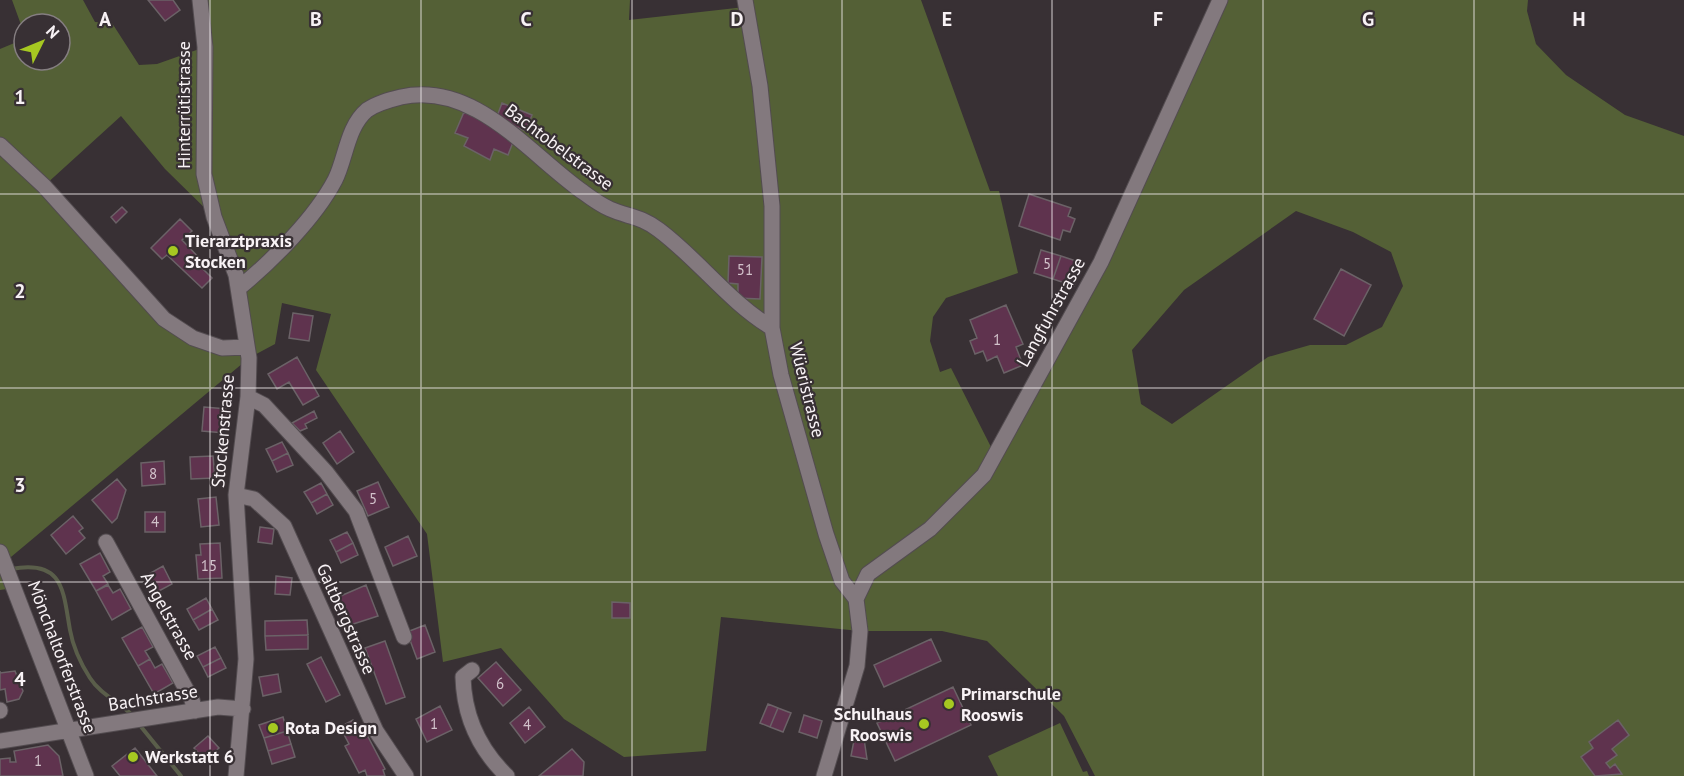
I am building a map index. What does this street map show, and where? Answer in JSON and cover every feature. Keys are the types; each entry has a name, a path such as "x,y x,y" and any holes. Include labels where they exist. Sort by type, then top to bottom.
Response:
{"street":[{"name":"Hinterrütistrasse","path":"200,0 205,47 204,174 214,217 239,288 247,347"},
{"name":"Wüeristrasse","path":"745,0 760,86 772,206 772,328 781,375 826,534 842,581 856,599 860,631 856,666 824,776"},
{"name":"Langfuhrstrasse","path":"856,599 868,574 930,529 984,475 1101,262 1220,0"},
{"name":"Bachtobelstrasse","path":"239,288 282,246 324,198 336,178 356,124 367,111 383,101 419,93 445,96 491,120 521,139 582,192 610,209 633,215 659,230 724,292 754,317 772,328"},
{"name":"Stockenstrasse","path":"0,145 44,186 165,319 193,338 222,348 247,347 248,397 236,495 246,659 236,776"},
{"path":"248,397 264,405 326,472 356,511 404,637"},
{"name":"Galtbergstrasse","path":"236,495 254,499 267,507 284,526 376,731 406,776"},
{"name":"Angelstrasse","path":"106,542 192,700 195,711"},
{"name":"Mönchaltorferstrasse","path":"2,557 86,776"},
{"path":"472,670 463,677 464,703 476,734 492,762 507,776"},
{"name":"Bachstrasse","path":"0,741 218,707 243,709"}],"green space":[{"path":"12,0 83,0 95,22 112,23 139,65 157,64 205,47 200,0 630,0 629,20 745,7 745,0 921,0 990,191 999,191 1018,273 946,298 933,317 930,341 940,372 951,368 991,447 997,451 1101,262 1220,0 1528,0 1527,11 1536,44 1566,75 1625,115 1684,136 1684,776 1095,776 1064,716 987,641 942,631 860,631 721,617 706,751 624,757 564,719 501,648 443,662 427,534 316,370 331,314 282,303 275,344 249,358 5,562 14,588 0,590 0,49 12,44 12,72 72,72 72,12 16,12","holes":["121,116 165,169 214,217 246,347 193,338 164,319 44,186","1296,211 1353,232 1391,252 1403,286 1382,327 1346,345 1310,345 1268,357 1172,424 1141,404 1132,350 1184,290"]},
{"path":"1060,723 1083,772 1087,771 1089,776 998,776 988,756"}],"building":[{"path":"148,0 173,0 180,10 165,21"},
{"path":"502,103 532,115 526,131 496,119"},
{"path":"464,112 515,137 508,155 494,149 490,160 464,146 468,138 455,133"},
{"path":"1029,194 1071,208 1068,216 1075,219 1070,232 1063,230 1060,240 1019,226"},
{"path":"122,207 127,212 116,223 111,217"},
{"name":"Tierarztpraxis Stocken","path":"180,219 192,231 182,240 205,264 201,267 212,278 202,288 167,255 162,259 151,248"},
{"path":"1041,250 1061,256 1053,279 1034,273"},
{"path":"729,256 762,257 760,299 738,298 738,284 728,283"},
{"path":"1061,256 1082,263 1074,286 1053,279"},
{"path":"1341,269 1371,285 1344,336 1314,319"},
{"path":"1006,305 1023,344 1016,347 1023,365 1004,373 997,356 987,361 983,351 975,354 970,341 977,338 970,320"},
{"path":"293,313 313,316 309,341 289,338"},
{"path":"297,357 319,396 303,405 289,382 277,389 268,374"},
{"path":"204,407 227,409 225,433 202,431"},
{"path":"314,411 317,418 305,424 307,428 300,431 292,423"},
{"path":"340,431 354,452 337,464 323,443"},
{"path":"282,442 288,453 272,461 266,449"},
{"path":"288,453 293,465 277,472 272,461"},
{"path":"213,456 215,478 191,479 190,457"},
{"path":"164,461 165,484 142,486 141,463"},
{"path":"117,479 126,490 117,518 112,523 92,500"},
{"path":"378,482 389,507 368,516 357,491"},
{"path":"321,483 327,494 311,503 304,492"},
{"path":"327,494 333,505 317,514 311,503"},
{"path":"216,497 219,525 201,527 198,499"},
{"path":"145,512 165,512 165,532 145,532"},
{"path":"73,516 83,528 79,531 85,538 66,554 51,535"},
{"path":"260,527 274,529 272,544 258,542"},
{"path":"347,532 353,543 336,552 330,540"},
{"path":"408,536 417,556 393,566 385,547"},
{"path":"220,543 222,578 198,579 196,555 201,555 200,544"},
{"path":"353,543 358,555 341,563 336,552"},
{"path":"100,553 110,572 103,576 108,584 96,591 80,564"},
{"path":"163,566 172,584 157,592 147,575"},
{"path":"276,576 292,578 290,595 275,594"},
{"path":"108,585 113,593 120,589 131,609 112,620 96,591"},
{"path":"366,585 378,616 347,626 336,598"},
{"path":"206,598 212,609 193,620 187,609"},
{"path":"612,602 630,603 630,618 612,618"},
{"path":"212,609 218,620 199,630 193,620"},
{"path":"307,620 308,635 265,636 265,621"},
{"path":"425,625 435,652 417,659 407,632"},
{"path":"142,627 153,647 145,651 150,659 138,666 122,638"},
{"path":"308,635 308,649 266,650 265,636"},
{"path":"931,639 941,661 884,687 874,665"},
{"path":"385,641 405,697 386,704 365,648"},
{"path":"215,647 221,658 203,667 197,656"},
{"path":"321,657 340,695 326,702 307,664"},
{"path":"221,658 226,668 208,677 203,667"},
{"path":"150,659 155,668 162,664 173,683 154,694 138,666"},
{"path":"496,662 521,690 503,706 478,678"},
{"path":"15,671 23,691 19,699 7,702 5,689 0,690 0,673"},
{"path":"278,674 281,692 263,696 259,677"},
{"name":"Schulhaus Rooswis","path":"953,687 971,725 895,761 877,723"},
{"path":"768,704 778,708 770,727 760,723"},
{"path":"440,706 452,730 427,742 416,719"},
{"path":"529,707 545,727 525,743 510,723"},
{"path":"778,708 791,713 783,732 770,727"},
{"path":"804,715 822,721 817,738 799,732"},
{"name":"Rota Design","path":"283,717 287,731 264,738 259,725"},
{"path":"353,720 361,735 366,733 385,769 383,770 385,776 367,776 365,770 359,773 345,746 349,744 340,727"},
{"path":"1618,720 1629,735 1612,749 1617,755 1606,763 1610,768 1615,764 1622,774 1595,776 1581,757 1593,748 1589,742"},
{"path":"856,730 863,732 867,759 851,756"},
{"path":"287,731 291,744 268,751 264,738"},
{"path":"208,736 219,748 205,760 194,748"},
{"path":"291,744 295,757 272,764 268,751"},
{"path":"48,745 59,756 63,776 0,776 0,759 10,758 10,762 16,762 14,751"},
{"name":"Werkstatt 6","path":"135,748 157,776 120,776 112,766"},
{"path":"572,749 584,762 583,776 539,776"}],"waterway":[{"path":"11,569 28,567 42,569 58,581 73,643 90,678 99,689 132,715"},
{"path":"138,723 181,776"}],"place":[{"name":"Tierarztpraxis Stocken","path":"173,251"},
{"name":"Primarschule Rooswis","path":"949,704"},
{"name":"Schulhaus Rooswis","path":"924,724"},
{"name":"Rota Design","path":"273,728"},
{"name":"Werkstatt 6","path":"133,757"}]}
